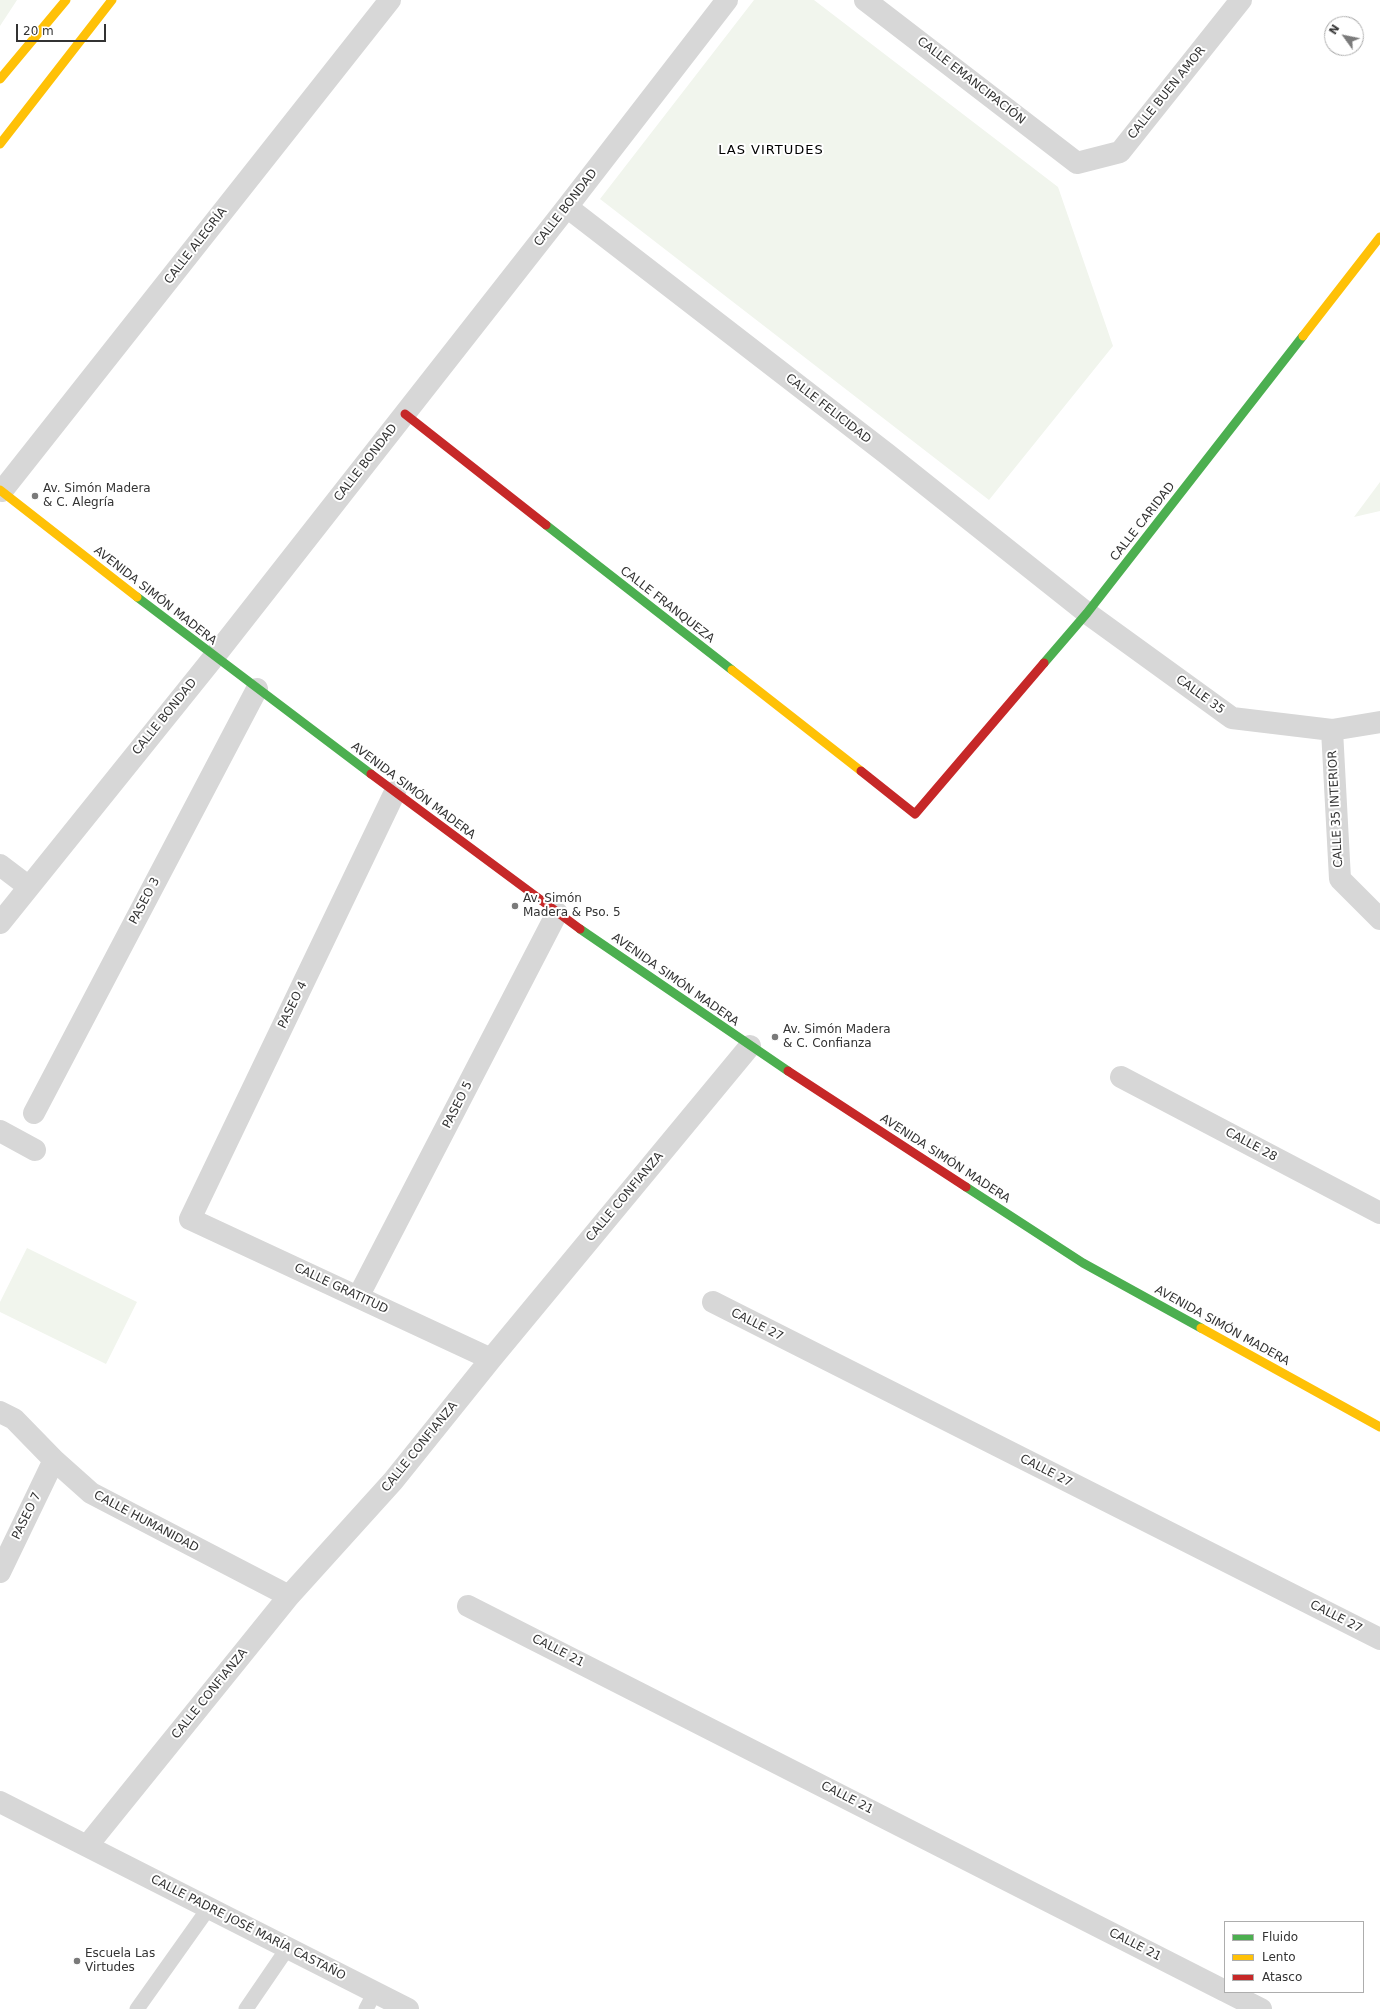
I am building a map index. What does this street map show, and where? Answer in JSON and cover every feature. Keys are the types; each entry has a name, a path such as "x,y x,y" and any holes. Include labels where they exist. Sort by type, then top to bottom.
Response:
{"street":[{"path":"0,79 66,0"},
{"path":"0,144 112,0"},
{"name":"CALLE ALEGRÍA","path":"1,491 390,0"},
{"name":"CALLE BONDAD","path":"0,922 214,657 567,207 727,0"},
{"name":"CALLE EMANCIPACIÓN","path":"865,0 1077,163"},
{"name":"CALLE BUEN AMOR","path":"1077,163 1120,152 1241,0"},
{"name":"CALLE FELICIDAD","path":"567,207 887,454 1087,613"},
{"name":"CALLE CARIDAD","path":"915,814 1087,613 1380,237"},
{"name":"CALLE FRANQUEZA","path":"405,414 915,814"},
{"name":"AVENIDA SIMÓN MADERA","path":"1,491 214,657 557,913 750,1046 1083,1263 1380,1427"},
{"name":"CALLE 35","path":"1087,613 1232,718 1332,730 1380,722"},
{"name":"PASEO 3","path":"34,1113 257,689"},
{"name":"CALLE 35 INTERIOR","path":"1332,730 1340,879 1380,919"},
{"name":"PASEO 4","path":"190,1219 395,792"},
{"path":"0,865 29,887"},
{"name":"PASEO 5","path":"358,1297 557,913"},
{"name":"CALLE CONFIANZA","path":"87,1846 289,1596 393,1481 491,1359 750,1046"},
{"name":"CALLE 28","path":"1121,1077 1380,1213"},
{"path":"0,1132 35,1150"},
{"name":"CALLE GRATITUD","path":"190,1219 491,1359"},
{"name":"CALLE 27","path":"713,1302 1380,1639"},
{"name":"CALLE HUMANIDAD","path":"0,1412 14,1419 54,1460 91,1493 289,1596"},
{"name":"PASEO 7","path":"0,1572 54,1460"},
{"name":"CALLE 21","path":"468,1606 1224,1990"},
{"name":"CALLE PADRE JOSÉ MARÍA CASTAÑO","path":"0,1802 287,1949 370,2000 408,2009"},
{"name":"CALLE 21","path":"1230,1993 1261,2009"}],"lane":[{"path":"137,2009 208,1909"},
{"path":"246,2009 287,1949"}],"shaded area":[{"path":"0,0 17,0 0,26"},
{"path":"754,0 814,0 1058,187 1113,346 989,500 600,199"},
{"path":"1380,482 1380,511 1354,517"},
{"path":"27,1248 137,1302 106,1364 0,1312 0,1302"}],"traffic: fast":[{"path":"1044,663 1087,613 1303,336"},
{"path":"546,525 732,670"},
{"path":"137,597 371,774"},
{"path":"580,929 788,1071"},
{"path":"966,1187 1083,1263 1201,1328"}],"traffic: slow":[{"path":"0,79 66,0"},
{"path":"0,144 112,0"},
{"path":"1303,336 1380,237"},
{"path":"0,490 137,597"},
{"path":"732,670 861,771"},
{"path":"1201,1328 1380,1427"}],"traffic: jam":[{"path":"405,414 546,525"},
{"path":"861,771 915,814 1044,663"},
{"path":"371,774 580,929"},
{"path":"788,1071 966,1187"}],"place":[{"name":"Av. Simón Madera & C. Alegría","path":"35,496"},
{"name":"Av. Simón Madera & Pso. 5","path":"515,906"},
{"name":"Av. Simón Madera & C. Confianza","path":"775,1037"},
{"name":"Escuela Las Virtudes","path":"77,1961"}],"district":[{"name":"LAS VIRTUDES","path":"771,151"}]}
